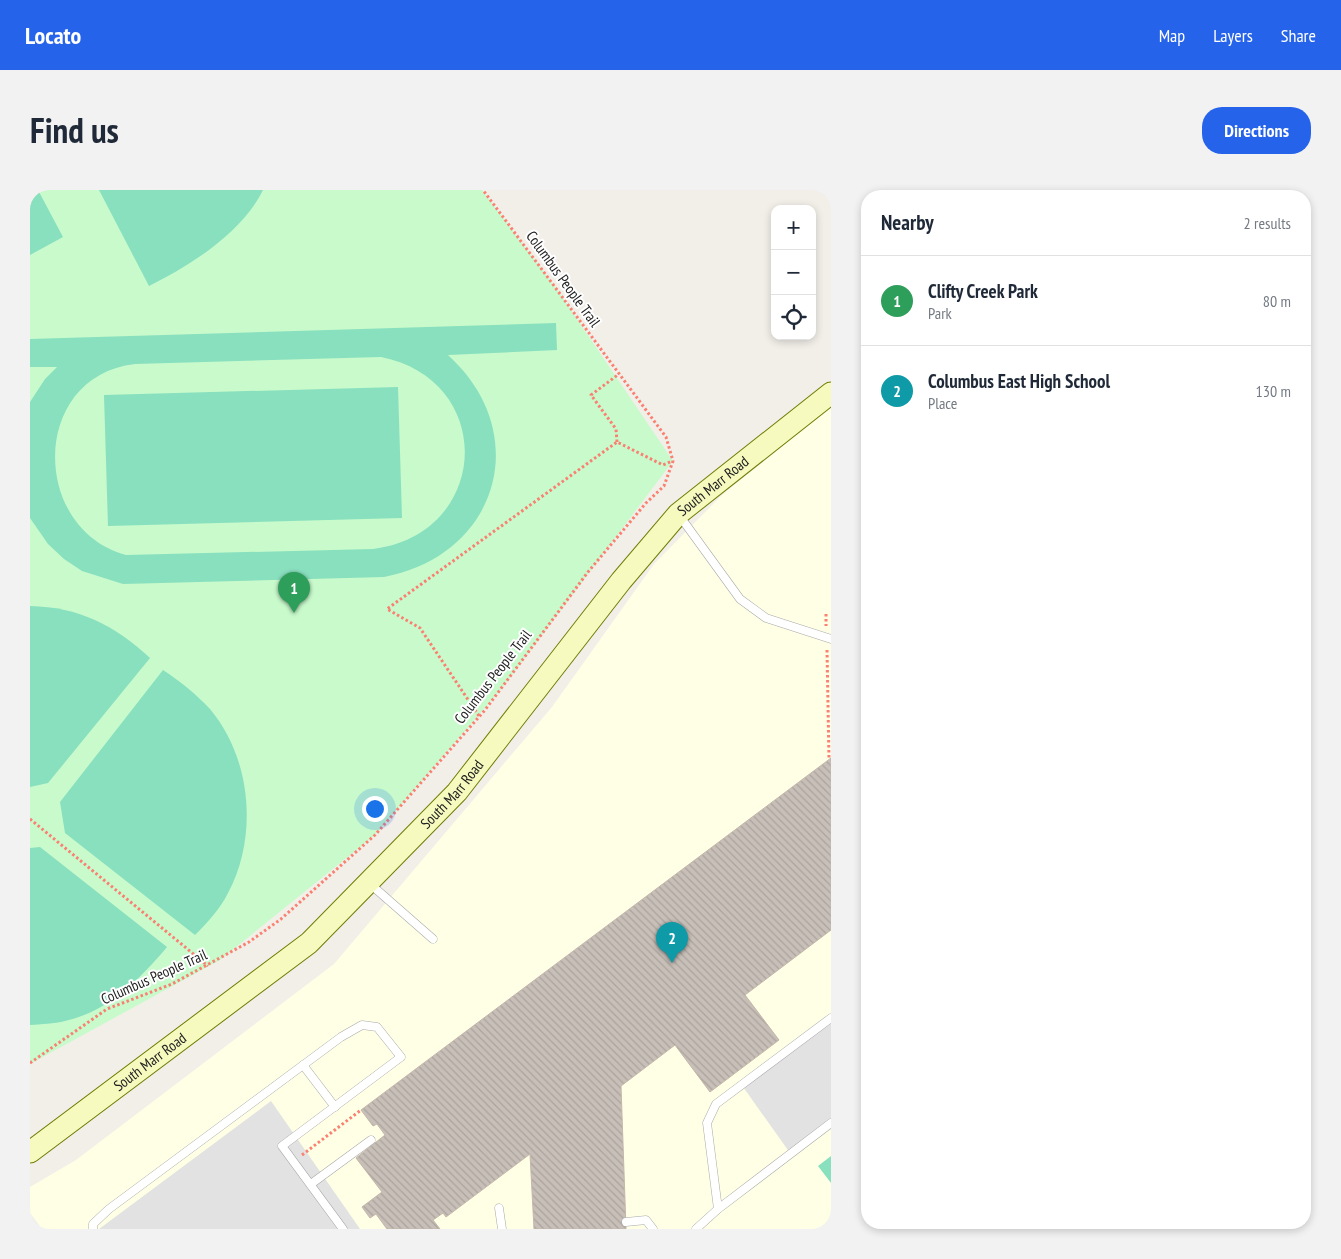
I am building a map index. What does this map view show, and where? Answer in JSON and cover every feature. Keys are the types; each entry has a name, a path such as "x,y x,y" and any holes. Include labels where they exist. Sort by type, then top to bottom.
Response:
{"street":[{"name":"South Marr Road","path":"30,1152 309,943 457,792 621,581 678,514 831,393"}],"lane":[{"path":"678,514 740,599 766,618 829,639"},
{"path":"369,883 433,939"},
{"path":"718,1209 707,1123 716,1104 831,1018"},
{"path":"93,1229 93,1224 109,1209 341,1037 362,1025 377,1027 401,1057 282,1146 343,1229"},
{"path":"303,1065 335,1107"},
{"path":"696,1229 718,1209 831,1123"},
{"path":"310,1184 371,1140"},
{"path":"499,1208 502,1229"},
{"path":"626,1222 646,1220 653,1229"}],"path":[{"name":"Columbus People Trail","path":"30,1063 107,1009 172,984 250,942 282,919 350,860 375,835 479,716 588,572 646,503 664,486 673,461 666,437 483,190"},
{"path":"617,442 616,429 591,395 620,374"},
{"path":"617,442 663,465 673,461"},
{"path":"479,716 420,628 387,609 617,442"},
{"path":"826,614 829,639 830,759"},
{"path":"30,819 208,966"},
{"path":"294,1161 361,1110"}],"shaded area":[{"path":"831,407 831,1229 42,1229 30,1213 30,1187 76,1160 334,964 552,707 654,564 722,495"},
{"path":"831,1018 831,1123 790,1153 741,1084"},
{"path":"271,1101 360,1229 99,1229"}],"green space":[{"path":"30,190 482,190 556,288 673,461 502,688 375,835 220,960 30,1064"},
{"path":"30,190 38,190 63,237 30,255"},
{"path":"99,190 263,190 254,206 229,234 198,258 149,286"},
{"path":"556,323 557,350 448,355 475,386 490,420 496,454 491,487 477,518 455,544 423,564 384,577 123,584 82,571 64,559 48,544 30,518 30,402 45,379 57,367 30,367 30,339","holes":["381,357 419,371 445,395 461,424 465,456 458,488 440,516 412,537 373,549 126,555 95,540 72,516 59,486 55,454 61,423 76,395 101,375 135,364"]},
{"path":"398,387 402,518 108,526 104,395"},
{"path":"30,606 64,610 95,620 123,636 150,658 48,783 30,787"},
{"path":"163,670 199,698 210,709 224,729 235,751 242,774 246,799 247,823 244,848 238,871 221,905 195,935 65,833 60,802"},
{"path":"40,847 167,947 122,993 96,1010 61,1022 30,1025 30,848"},
{"path":"831,1156 831,1183 818,1166"}],"building":[{"path":"831,758 831,930 745,995 779,1040 710,1092 675,1045 621,1086 626,1229 534,1229 530,1154 446,1217 443,1213 433,1220 440,1229 387,1229 376,1214 370,1218 362,1207 382,1192 356,1158 385,1135 377,1124 373,1126 361,1110"}],"place":[{"name":"Clifty Creek Park","path":"294,613"},
{"name":"Columbus East High School","path":"672,963"}]}
